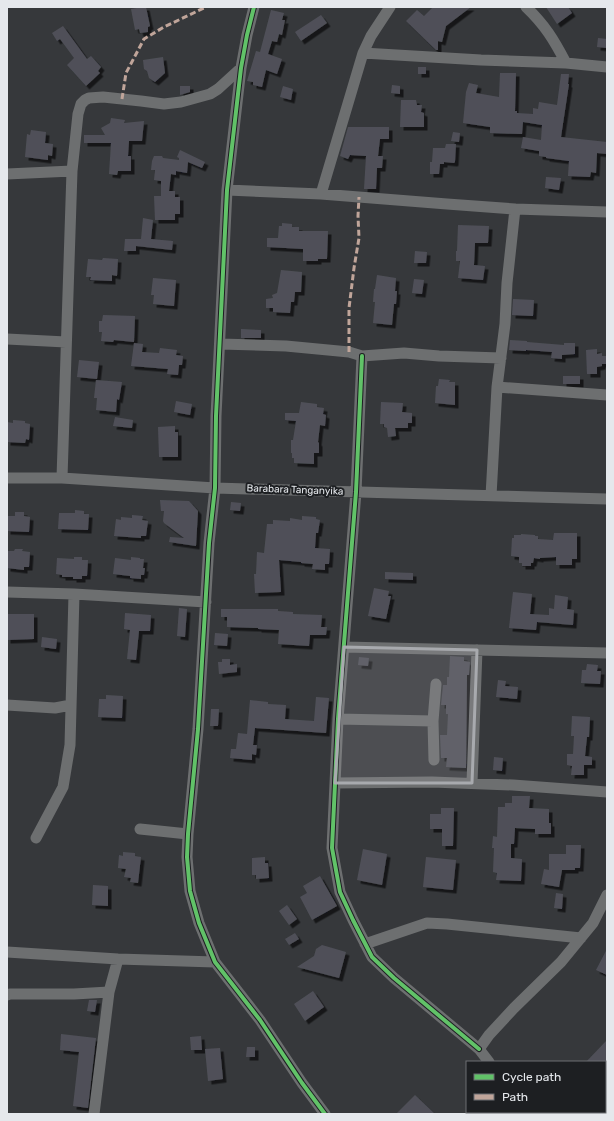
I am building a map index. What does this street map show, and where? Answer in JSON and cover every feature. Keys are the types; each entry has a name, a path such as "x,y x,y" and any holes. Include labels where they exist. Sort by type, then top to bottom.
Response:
{"street":[{"path":"254,7 241,68 227,190 216,416 215,488 209,543 198,729 187,857 190,891 199,923 215,962 260,1020 302,1083 325,1114"},
{"path":"321,194 363,53 371,36 390,7"},
{"path":"526,7 536,16 553,39 566,64"},
{"path":"363,53 566,64 607,68"},
{"path":"62,478 72,171 78,114 82,104 89,98 103,97 164,104 181,102 210,94 218,89 241,68"},
{"path":"7,174 72,171"},
{"path":"227,190 321,194 515,209 607,212"},
{"path":"491,496 497,387 505,324 507,283 515,209"},
{"path":"7,339 66,342"},
{"path":"220,344 286,346 349,352 362,356 404,353 501,358"},
{"path":"362,356 356,492 338,719 332,848 340,892 372,957 394,978 479,1049 488,1061"},
{"path":"497,387 607,395"},
{"name":"Barabara Tanganyika","path":"7,478 62,478 215,488 607,499"},
{"path":"7,592 74,594 206,602"},
{"path":"36,838 63,787 70,745 74,594"},
{"path":"344,647 607,653"},
{"path":"472,784 478,650"},
{"path":"434,760 433,721 436,684"},
{"path":"7,705 56,708 71,705"},
{"path":"338,719 433,721"},
{"path":"335,783 432,782 513,785 607,792"},
{"path":"140,829 188,834"},
{"path":"479,1049 514,1008 561,962 581,938 593,923 607,895"},
{"path":"365,944 427,923 581,938"},
{"path":"7,952 118,959 215,962"},
{"path":"94,1114 109,992 118,959"},
{"path":"7,995 109,992"}],"highlighted area":[{"path":"344,647 477,650 472,783 335,783"}],"building":[{"path":"146,7 150,26 148,27 148,32 140,33 139,29 135,30 131,9"},
{"path":"433,7 471,7 446,26 442,42 438,41 438,50 436,50 406,21 417,10 424,16"},
{"path":"546,7 568,7 572,13 557,24"},
{"path":"271,10 284,13 282,20 285,20 282,35 279,34 277,42 272,41 268,54 282,59 277,74 266,70 262,87 253,85 253,82 247,81 256,51 260,52"},
{"path":"321,15 327,23 301,41 295,32"},
{"path":"63,26 87,59 91,56 101,67 98,71 100,73 86,86 67,65 74,58 60,39 57,41 52,33"},
{"path":"598,38 607,39 607,48 597,47"},
{"path":"163,57 165,73 155,82 149,78 147,71 144,69 143,60"},
{"path":"418,67 426,67 426,74 418,74"},
{"path":"500,73 516,73 515,111 517,111 517,113 533,114 533,108 538,109 539,102 557,105 561,74 569,74 569,84 561,137 607,142 607,154 597,153 596,173 591,172 590,177 568,176 569,161 546,158 539,156 539,151 521,148 523,137 541,140 542,125 523,122 522,134 490,133 490,127 463,123 466,92 469,83 478,85 476,93 499,97"},
{"path":"392,85 400,86 400,94 391,93"},
{"path":"180,86 190,86 190,92 180,95"},
{"path":"283,86 293,89 291,100 280,97"},
{"path":"401,100 416,100 417,105 422,105 421,112 424,113 424,127 400,127"},
{"path":"111,118 125,120 124,123 144,121 142,141 129,141 128,156 131,156 131,171 118,171 117,175 109,174 111,143 84,143 84,135 105,135 101,128 110,123"},
{"path":"348,127 389,127 389,139 380,139 378,156 383,156 382,168 377,168 376,189 364,189 366,156 350,155 348,159 340,156"},
{"path":"31,130 46,132 45,143 53,144 52,156 48,155 48,160 25,157 27,134 30,135"},
{"path":"453,132 460,133 459,142 451,141"},
{"path":"446,144 456,144 455,162 444,162 444,164 440,164 439,174 430,174 430,162 432,162 433,148 445,148"},
{"path":"180,150 205,162 202,168 188,162 187,173 176,171 176,175 171,174 169,191 175,191 175,197 180,197 180,214 175,214 175,220 155,220 154,196 161,196 161,181 154,180 155,170 151,170 152,161 154,156 162,156 163,158 179,160 177,157"},
{"path":"546,177 561,178 559,190 545,188"},
{"path":"143,218 153,220 151,239 173,241 172,250 136,246 136,251 124,251 125,239 141,239"},
{"path":"282,223 292,224 292,227 299,227 299,231 328,231 327,259 318,259 318,261 303,261 303,249 267,247 267,238 278,238 279,226 282,226"},
{"path":"458,225 489,226 488,243 475,243 474,265 485,266 483,280 458,278 460,261 456,261 456,251"},
{"path":"415,251 427,252 426,263 414,263"},
{"path":"103,258 118,259 117,276 112,275 112,281 90,280 91,277 86,277 88,259 102,260"},
{"path":"281,270 302,272 301,292 295,292 294,302 291,302 290,313 273,312 273,308 266,308 266,299 273,298 272,295 277,293"},
{"path":"377,275 396,278 396,304 394,304 392,325 373,323 375,302 373,302 374,289"},
{"path":"153,278 176,280 174,306 153,304 154,295 151,295"},
{"path":"414,279 424,280 422,294 412,293"},
{"path":"513,299 534,300 533,316 512,315"},
{"path":"103,315 135,316 134,342 114,340 113,342 101,341 102,332 99,332 99,321 102,321"},
{"path":"241,329 261,330 261,338 241,338"},
{"path":"510,340 564,345 564,343 575,343 575,354 562,355 562,359 551,358 552,352 509,350"},
{"path":"134,343 143,344 142,352 159,353 160,348 177,350 176,355 183,356 182,365 179,365 178,375 167,374 168,369 131,366"},
{"path":"597,349 597,354 602,353 602,356 606,356 606,364 602,364 602,366 597,367 597,374 587,374 586,350"},
{"path":"79,360 99,362 97,379 77,377"},
{"path":"563,376 580,376 580,384 563,384"},
{"path":"439,379 455,382 455,405 435,403 436,386 438,386"},
{"path":"96,380 122,382 119,400 117,399 116,412 96,410 97,398 94,398"},
{"path":"176,401 192,404 190,415 174,412"},
{"path":"301,402 317,404 317,407 324,408 323,414 326,415 325,426 320,425 318,442 319,453 314,453 314,464 294,463 294,458 292,458 291,440 293,440 296,421 285,420 285,413 299,413"},
{"path":"381,402 403,403 402,412 412,413 412,423 408,423 408,428 395,428 396,436 388,437 387,428 384,427 384,424 380,424"},
{"path":"115,417 133,420 132,428 113,426"},
{"path":"13,420 25,421 25,423 30,424 29,440 26,439 25,443 7,442 7,422 13,423"},
{"path":"175,426 175,432 178,432 178,457 159,457 158,427"},
{"path":"160,500 189,501 198,511 196,546 169,542 170,537 184,538 164,523 164,511 161,511"},
{"path":"231,502 241,503 240,511 230,510"},
{"path":"75,510 84,511 84,514 89,514 88,530 58,529 59,513 75,513"},
{"path":"15,512 24,512 24,516 30,517 29,532 7,531 7,516 15,516"},
{"path":"132,515 143,516 142,520 148,521 146,536 141,536 141,538 114,536 116,519 121,520 121,517 132,518"},
{"path":"302,516 316,517 316,519 320,520 318,533 316,533 315,548 330,549 329,564 325,564 325,570 312,569 313,564 279,560 281,592 255,593 254,574 256,574 257,552 264,553 267,524 273,524 273,520 290,521 290,518 302,520"},
{"path":"554,533 577,533 577,559 572,559 572,565 556,565 556,557 540,559 534,558 531,566 522,566 522,563 519,563 519,557 511,556 512,538 514,538 514,535 535,535 538,536 538,539 553,540"},
{"path":"15,549 23,549 22,551 30,552 29,567 24,567 24,570 7,568 7,551 14,551"},
{"path":"74,557 82,557 82,560 88,560 87,576 82,576 82,579 73,579 73,577 62,577 62,575 56,574 57,558 74,559"},
{"path":"131,557 144,559 144,575 141,575 141,579 113,574 115,558 131,560"},
{"path":"385,572 413,573 413,580 385,579"},
{"path":"374,588 389,591 388,596 391,596 386,619 368,616"},
{"path":"513,592 532,594 530,614 549,615 549,608 554,609 555,595 568,597 567,609 574,610 573,625 537,622 536,630 509,628"},
{"path":"179,608 187,609 185,637 177,636"},
{"path":"221,609 278,609 278,611 293,612 293,614 322,615 321,627 327,627 326,635 310,635 309,646 278,644 279,630 227,627 227,617 221,617"},
{"path":"125,613 151,615 150,631 139,631 136,660 127,659 130,630 124,629"},
{"path":"7,614 34,614 34,639 7,640"},
{"path":"215,633 228,634 227,646 214,645"},
{"path":"42,637 57,639 56,649 41,647"},
{"path":"450,656 464,657 464,661 470,662 469,675 467,675 466,768 446,767 447,758 441,758 440,735 447,735 448,714 446,714 446,705 441,705 443,685 447,685 447,677 449,677"},
{"path":"359,657 369,658 368,666 358,665"},
{"path":"222,659 230,659 230,665 237,664 237,672 219,674 218,662 222,662"},
{"path":"587,664 598,665 597,671 601,671 600,684 581,683 582,670 586,670"},
{"path":"498,680 506,681 505,686 518,687 517,699 496,697"},
{"path":"106,695 123,696 122,718 98,717 99,699 106,699"},
{"path":"316,697 329,698 326,733 255,728 253,745 257,745 256,755 252,754 252,760 230,758 231,749 236,749 238,733 247,734 250,700 268,702 268,704 286,705 285,719 314,721"},
{"path":"211,709 219,709 218,726 210,726"},
{"path":"572,716 590,717 589,737 587,737 585,756 592,757 592,765 584,765 584,775 571,775 572,766 567,765 567,754 573,754 574,736 571,736"},
{"path":"494,757 503,758 502,771 493,770"},
{"path":"512,796 530,796 529,808 549,809 551,834 535,834 535,829 515,828 514,844 511,844 511,858 522,859 521,881 496,880 497,873 493,872 494,848 492,848 493,836 497,837 498,807 505,807 505,803 512,803"},
{"path":"441,808 454,808 453,846 442,846 442,829 430,829 430,814 441,814"},
{"path":"566,845 581,845 580,868 575,868 575,870 562,870 559,887 541,884 544,869 549,870 549,854 566,854"},
{"path":"363,849 387,854 382,885 357,880"},
{"path":"123,852 135,853 135,856 141,857 138,883 130,882 131,878 124,877 126,869 118,868 119,855 123,856"},
{"path":"265,857 265,863 268,863 269,878 256,879 256,875 252,875 252,858"},
{"path":"426,857 456,860 453,890 423,887"},
{"path":"320,876 337,906 312,920 300,897 307,893 303,886"},
{"path":"93,885 108,886 108,906 92,905"},
{"path":"556,893 563,894 562,909 554,908"},
{"path":"287,905 297,919 289,925 279,911"},
{"path":"295,933 299,939 289,945 285,939"},
{"path":"322,945 346,952 339,978 297,967 314,956 316,949"},
{"path":"607,949 607,975 596,970"},
{"path":"313,991 324,1007 305,1021 294,1004"},
{"path":"89,1000 97,1000 95,1012 87,1011"},
{"path":"61,1034 96,1038 88,1108 73,1106 79,1052 60,1050"},
{"path":"201,1036 202,1050 191,1050 190,1037"},
{"path":"607,1040 607,1062 587,1061"},
{"path":"247,1047 255,1047 255,1057 246,1057"},
{"path":"220,1048 223,1079 208,1081 205,1049"},
{"path":"415,1095 435,1114 396,1114"}],"marked path":[{"path":"122,99 126,73 144,39 164,27 206,7"},
{"path":"349,352 349,308 359,238 359,197"}],"cycle path":[{"path":"254,7 241,68 227,190 216,416 215,488 209,543 198,729 187,857 190,891 199,923 215,962 260,1020 302,1083 325,1114"},
{"path":"362,356 356,492 338,719 332,848 340,892 372,957 394,978 479,1049"}]}
